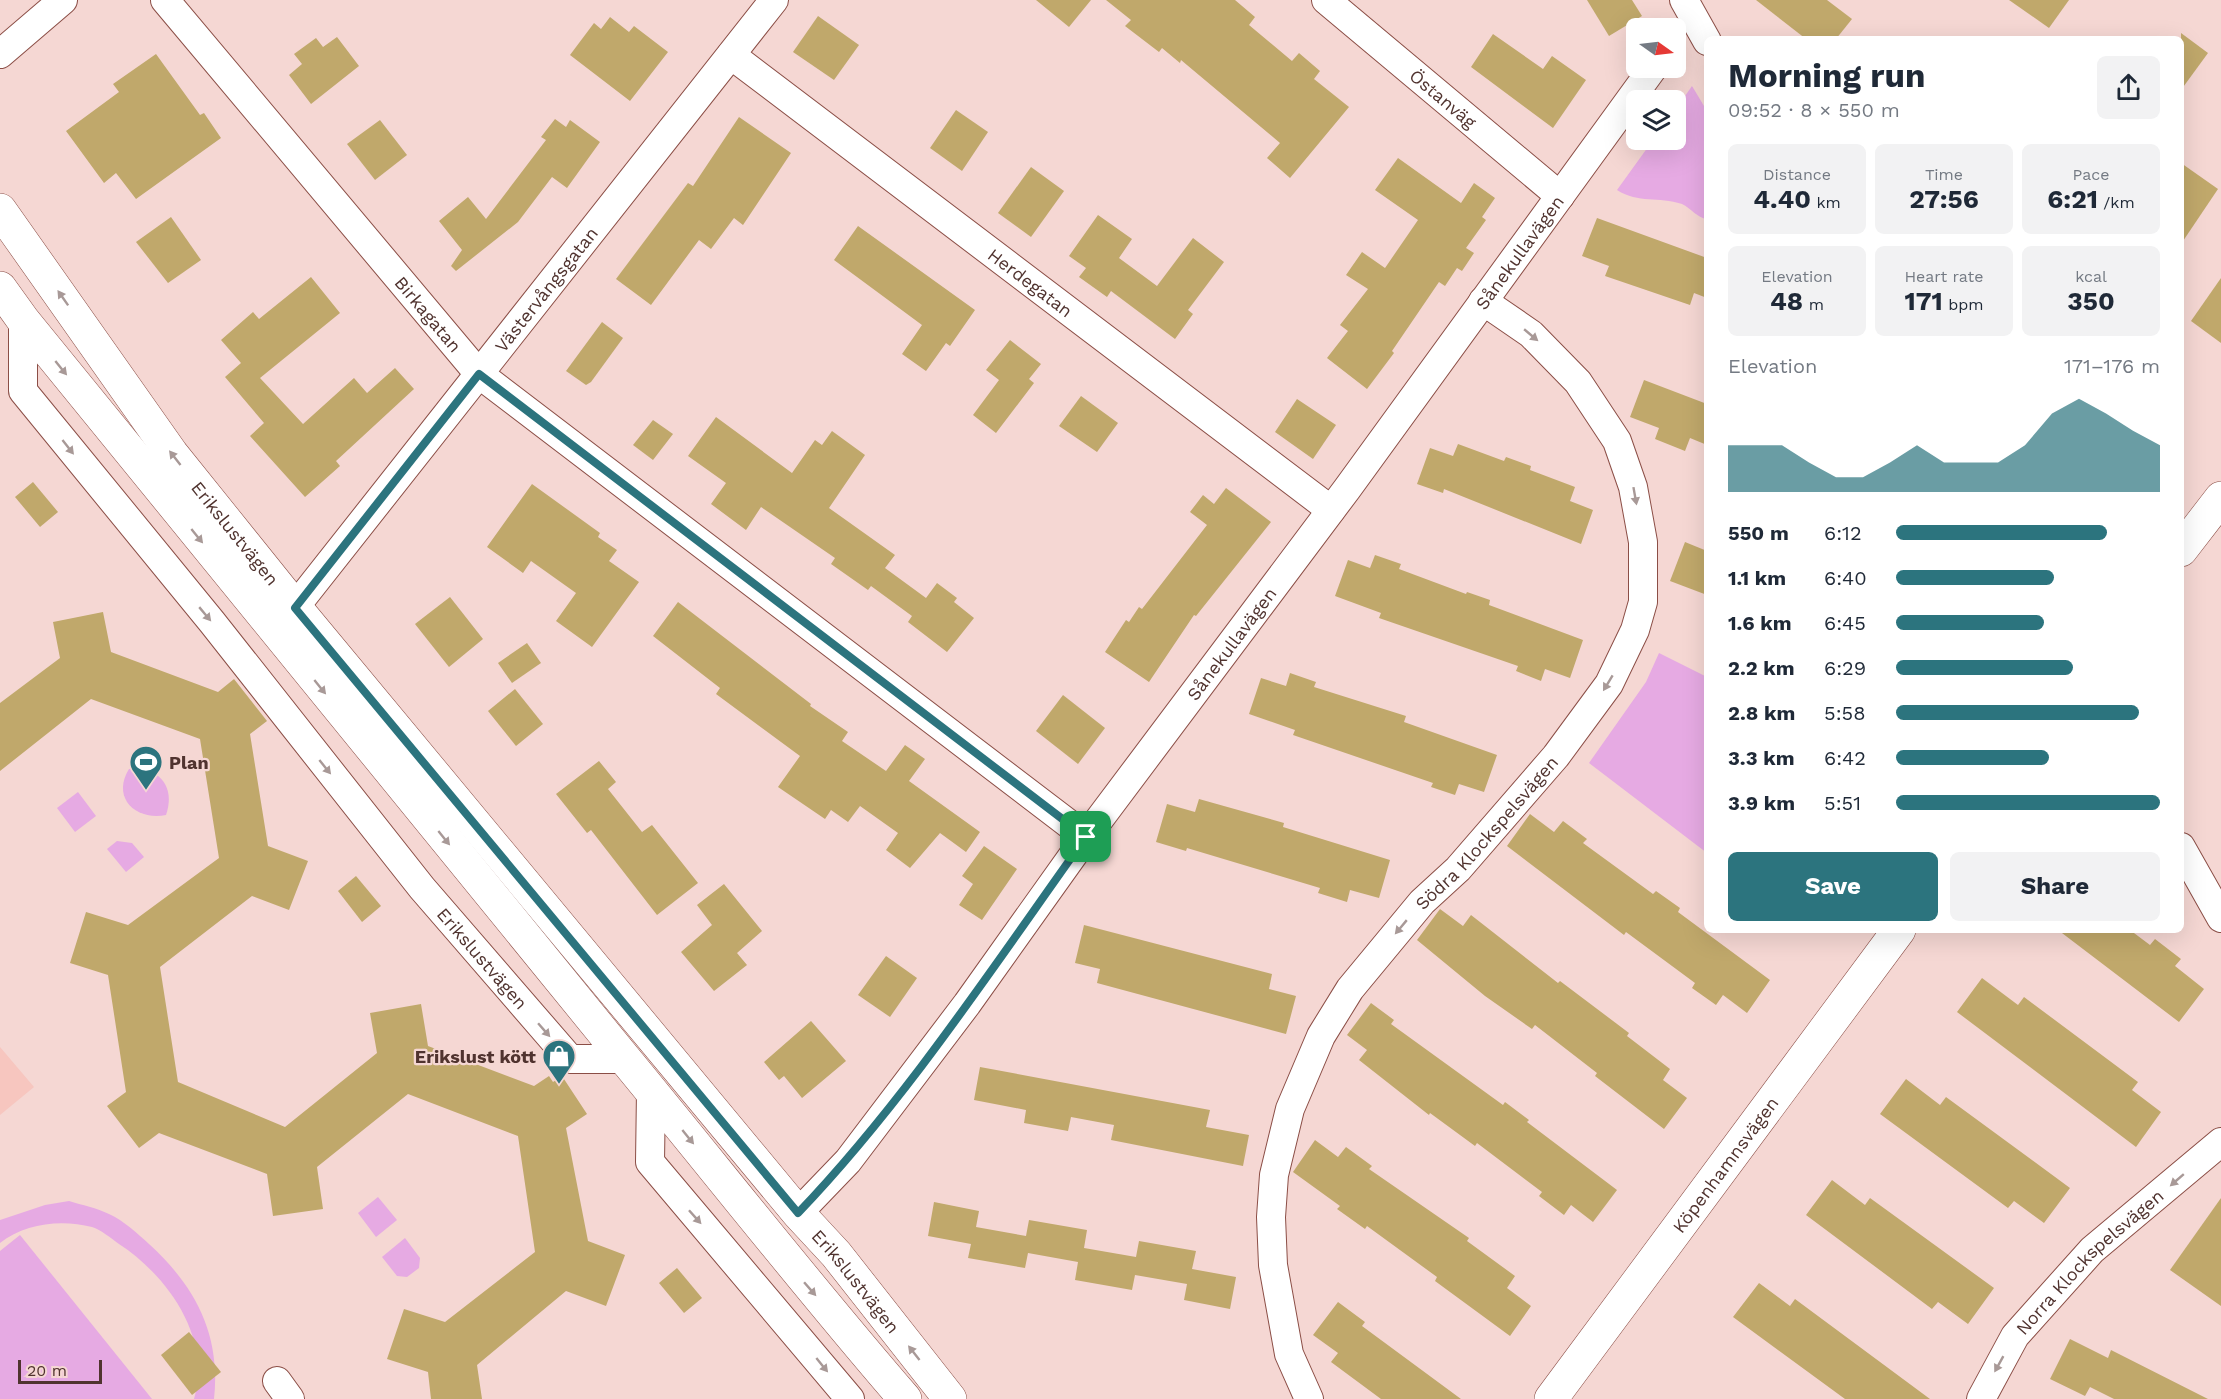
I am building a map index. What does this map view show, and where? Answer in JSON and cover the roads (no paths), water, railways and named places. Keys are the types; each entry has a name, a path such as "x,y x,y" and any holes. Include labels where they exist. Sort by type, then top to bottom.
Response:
{"street":[{"path":"0,54 63,0"},
{"name":"Birkagatan","path":"165,0 479,374 1086,837"},
{"name":"Västervångsgatan","path":"295,608 774,0"},
{"name":"Östanväg","path":"1326,0 1560,195"},
{"path":"1689,13 1704,36"},
{"name":"Herdegatan","path":"731,55 1331,510"},
{"name":"Sånekullavägen","path":"798,1213 848,1161 967,1004 1086,837 1331,510 1646,78"},
{"name":"Erikslustvägen","path":"0,210 172,454 295,608 798,1213 836,1254 950,1399"},
{"name":"Erikslustvägen","path":"0,288 22,320 626,1059 803,1281 905,1399"},
{"name":"Södra Klockspelsvägen","path":"1309,1399 1289,1354 1273,1265 1271,1217 1274,1175 1290,1109 1321,1036 1350,989 1422,902 1458,869 1556,756 1609,684 1635,630 1643,602 1643,542 1634,487 1617,441 1578,382 1531,334 1484,301"},
{"name":"Erikslustvägen","path":"22,320 23,391 212,622 422,888 570,1059 626,1059"},
{"path":"2184,544 2221,498"},
{"path":"2184,852 2221,918"},
{"name":"Köpenhamnsvägen","path":"1551,1399 1897,933"},
{"path":"651,1091 650,1162 850,1399"},
{"name":"Norra Klockspelsvägen","path":"1981,1399 2015,1336 2092,1250 2221,1142"}],"place":[{"name":"Plan","path":"146,791"},
{"name":"Erikslust kött","path":"559,1085"}]}
